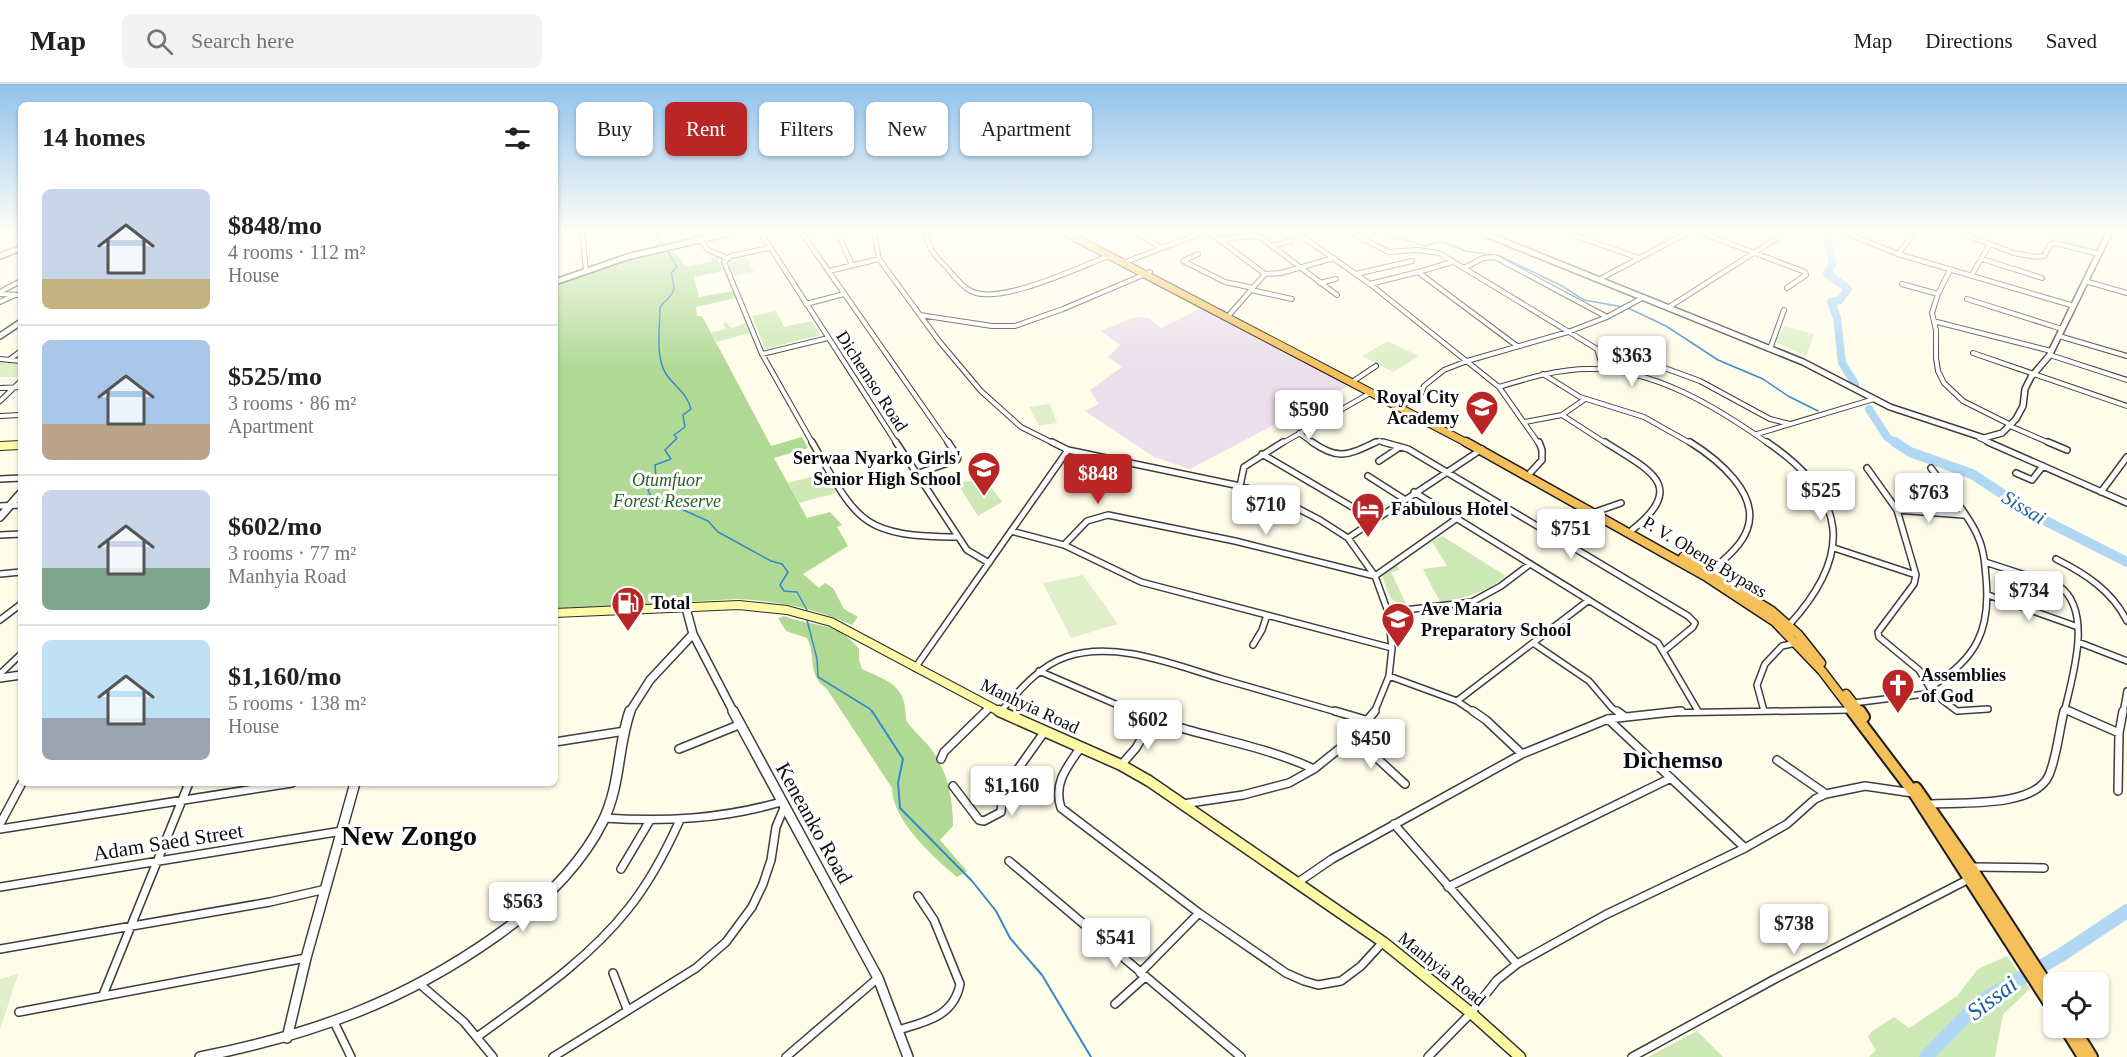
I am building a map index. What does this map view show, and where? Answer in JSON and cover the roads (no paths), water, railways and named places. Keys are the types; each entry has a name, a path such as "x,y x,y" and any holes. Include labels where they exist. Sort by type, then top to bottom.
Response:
{"highway":[{"name":"P. V. Obeng Bypass","path":"1158,278 1530,473 1763,612 1796,643 1852,707 1914,793 1925,804 1969,879 2028,963"},
{"name":"P. V. Obeng Bypass","path":"1159,278 1403,405 1597,513 1710,572 1772,611 1789,625 1971,867 2043,989"},
{"name":"P. V. Obeng Bypass","path":"2037,977 2043,983"},
{"path":"2071,1038 2083,1057"},
{"path":"2080,1038 2092,1057"}],"main road":[{"path":"0,446 18,445"},
{"name":"Manhyia Road","path":"558,613 739,605 787,610 831,622 1000,712 1120,765 1383,942 1471,1013 1520,1057"}],"street":[{"path":"731,278 762,354 807,435 856,514 894,535 957,537"},
{"name":"Dichemso Road","path":"789,278 957,537 967,550 989,563"},
{"path":"834,278 958,457 951,464 916,474"},
{"path":"893,278 981,391 998,409 1021,427 1068,450 1240,486 1293,505 1348,538 1375,576 1388,612 1392,648 1389,676 1378,706 1369,721 1354,737 1314,769 1289,783 1269,789 1181,804"},
{"path":"957,278 972,291 986,295 999,295 1047,278"},
{"path":"920,315 992,326 1015,326 1063,309 1135,278"},
{"path":"1215,278 1292,299"},
{"path":"1230,314 1261,278"},
{"path":"1314,278 1337,295"},
{"path":"1362,278 1499,387 1536,436 1542,450 1542,460 1530,473"},
{"path":"1370,284 1392,278"},
{"path":"1427,278 1517,346"},
{"path":"1481,278 1597,349 1642,342"},
{"path":"1535,278 1607,317"},
{"path":"1669,307 1715,278"},
{"path":"1787,288 1801,278"},
{"path":"1946,278 1932,313 1937,322 1936,360 1939,378 1966,403 2067,450"},
{"path":"1979,278 2073,306"},
{"path":"1320,283 1336,279"},
{"path":"1600,279 1811,366 1874,399 1975,436 2127,503"},
{"path":"1975,436 1984,438 1997,436 2011,425 2023,406 2025,389 2050,353 2085,281 2127,293"},
{"path":"0,293 18,283"},
{"path":"1902,284 1938,294"},
{"path":"0,293 18,295"},
{"path":"806,304 844,294"},
{"path":"0,302 14,295"},
{"path":"1403,405 1421,394 1424,386 1433,378 1467,361 1568,332 1607,317 1644,297"},
{"path":"1967,299 2062,329"},
{"path":"1770,349 1784,310"},
{"path":"1937,322 2050,353 2127,380"},
{"path":"0,336 18,324"},
{"path":"2059,336 2127,356"},
{"path":"762,354 828,338"},
{"path":"1610,348 1700,381 1770,419 1790,424"},
{"path":"1597,349 1603,369"},
{"path":"9,360 18,353"},
{"path":"1973,353 2127,406"},
{"path":"0,359 18,360"},
{"path":"1355,380 1376,366"},
{"path":"1499,387 1569,369 1603,369 1667,387 1727,415 1757,434 1790,461 1813,484 1826,503 1834,525 1834,548 1824,576 1810,600 1789,625"},
{"path":"1543,374 1585,399 1618,408 1673,433 1727,472 1743,491 1749,523 1741,542 1710,572"},
{"path":"0,401 18,384"},
{"path":"0,388 18,387"},
{"path":"1240,486 1244,467 1262,454 1372,392"},
{"path":"1525,422 1562,415 1585,399"},
{"path":"1757,434 1874,399"},
{"path":"0,416 18,415"},
{"path":"1562,415 1644,467 1655,477 1661,487 1661,503 1651,515 1632,530"},
{"path":"1299,433 1325,451 1335,454 1354,453 1379,441 1400,447 1688,615 1695,623 1693,627 1664,651"},
{"path":"1379,461 1400,447"},
{"path":"1348,538 1414,492 1482,449"},
{"path":"915,668 1068,450"},
{"path":"1262,454 1354,508"},
{"path":"2101,492 2127,457"},
{"path":"2016,473 2032,480 2043,466"},
{"path":"1867,468 1897,510 1916,575 1914,584 1878,632 1879,637 1906,657 1932,686 1933,693 1957,711 1988,709"},
{"path":"1931,468 1978,536 1985,562 1988,595 1985,627 1973,651 1953,674 1932,686"},
{"path":"1368,476 1404,499"},
{"path":"0,479 18,478"},
{"path":"1243,514 1251,489"},
{"path":"1414,492 1658,643 1698,711"},
{"path":"0,517 18,496"},
{"path":"1576,529 1597,513 1621,503"},
{"path":"0,506 18,505"},
{"path":"1897,510 1963,515"},
{"path":"1064,545 1087,521 1108,515 1235,541 1375,576 1456,519"},
{"path":"1011,531 1064,545 1141,582 1392,648"},
{"path":"0,535 18,534"},
{"path":"1834,548 1916,575"},
{"path":"2056,559 2085,574 2116,601 2127,621"},
{"path":"1925,804 2019,798 2039,789 2049,775 2078,652 2075,604 2066,591 2039,578 1985,562"},
{"path":"1388,612 1472,602 1501,586 1530,564"},
{"path":"0,574 18,572"},
{"path":"1988,595 2078,627"},
{"path":"1458,701 1589,600"},
{"path":"0,620 18,606"},
{"name":"Keneanko Road","path":"686,608 693,634 878,978 908,1057"},
{"path":"1253,645 1262,630 1267,615"},
{"path":"200,1057 287,1038 334,1024 384,1004 422,986 488,943 550,893 591,843 604,818 619,775 625,730 631,709 647,686 693,634"},
{"path":"2078,642 2127,661"},
{"path":"1533,643 1589,681 1612,708 1624,716"},
{"path":"1764,711 1757,685 1765,664 1782,646 1796,643"},
{"path":"1000,712 1027,680 1039,671 1068,655 1094,651 1120,652 1316,704 1369,721"},
{"path":"0,676 18,657"},
{"path":"1039,671 1081,691 1153,719 1218,739 1284,755 1314,769"},
{"path":"0,676 18,675"},
{"path":"1389,676 1458,701 1486,720 1522,754"},
{"path":"2118,791 2119,733 2127,691"},
{"path":"1297,883 1332,859 1522,754 1608,719 1698,711 1852,707 1933,693"},
{"path":"941,759 944,752 991,707"},
{"path":"2064,709 2119,733"},
{"path":"1120,765 1136,748 1153,719"},
{"path":"1608,719 1745,848"},
{"path":"679,748 741,724"},
{"path":"558,741 625,730"},
{"path":"953,786 979,820 984,821 998,814 1002,808 1003,789 1045,731"},
{"path":"1354,737 1404,784"},
{"path":"1081,747 1058,781 1056,798 1061,808 1199,913 1286,974 1301,981 1335,986 1345,982 1383,942"},
{"path":"1777,760 1826,794"},
{"path":"1448,887 1671,778"},
{"path":"0,826 20,786"},
{"path":"103,995 188,786"},
{"path":"0,826 274,786"},
{"path":"287,1038 306,958 354,786"},
{"path":"1428,1057 1471,1013 1497,980 1517,964 1605,915 1745,848 1787,824 1815,800 1826,794 1838,789 1865,786 1914,793"},
{"path":"604,818 679,822 783,805"},
{"path":"553,1057 627,1009 698,968 733,936 761,890 771,861 776,822 783,805"},
{"path":"621,869 649,822"},
{"path":"477,1037 584,954 620,918 658,865 679,822"},
{"path":"1394,824 1517,964"},
{"name":"Adam Saed Street","path":"0,887 342,831"},
{"path":"1009,861 1241,1057"},
{"path":"1971,867 2044,868"},
{"path":"1632,1057 1773,980 1969,879"},
{"path":"0,949 270,902 326,889"},
{"path":"898,1030 939,1018 949,1010 959,994 960,984 934,920 918,896"},
{"path":"1116,1004 1199,913"},
{"path":"19,1012 306,958"},
{"path":"613,973 627,1009"},
{"path":"786,1057 878,978"},
{"path":"422,986 464,1022 493,1057"},
{"path":"334,1024 351,1057"}],"waterway":[{"path":"672,278 673,293 660,307 660,359 666,374 684,394 691,409 683,415 685,427 674,435 677,438 665,450 671,459 655,465 656,478 648,490 650,495 708,521 718,532 771,561 782,564 788,572 780,585 784,591 797,592 807,610"},
{"path":"1546,278 1584,300 1623,307"},
{"path":"1834,278 1848,289 1840,300 1831,302 1837,318 1842,363 1855,384"},
{"path":"1628,308 1666,326 1718,360 1763,379 1788,396 1818,411"},
{"name":"Sissai","path":"1869,409 1887,437 1897,444"},
{"name":"Sissai","path":"1895,442 1910,452 1972,474 2038,517 2127,562"},
{"path":"807,620 817,659 818,677 873,713"},
{"path":"872,711 903,759 898,783 900,808 972,881 996,911 1010,938 1042,975 1091,1057"},
{"name":"Sissai","path":"1926,1057 1980,1002 2061,955 2127,911"}],"place":[{"name":"Royal City Academy","path":"1482,436"},
{"name":"Serwaa Nyarko Girls' Senior High School","path":"984,497"},
{"name":"Fabulous Hotel","path":"1368,538"},
{"name":"Total","path":"628,632"},
{"name":"Ave Maria Preparatory School","path":"1398,648"},
{"name":"Assemblies of God","path":"1898,714"}],"district":[{"name":"Dichemso","path":"1673,760"},
{"name":"New Zongo","path":"409,835"}],"park label":[{"name":"Otumfuor Forest Reserve","path":"667,490"}]}
